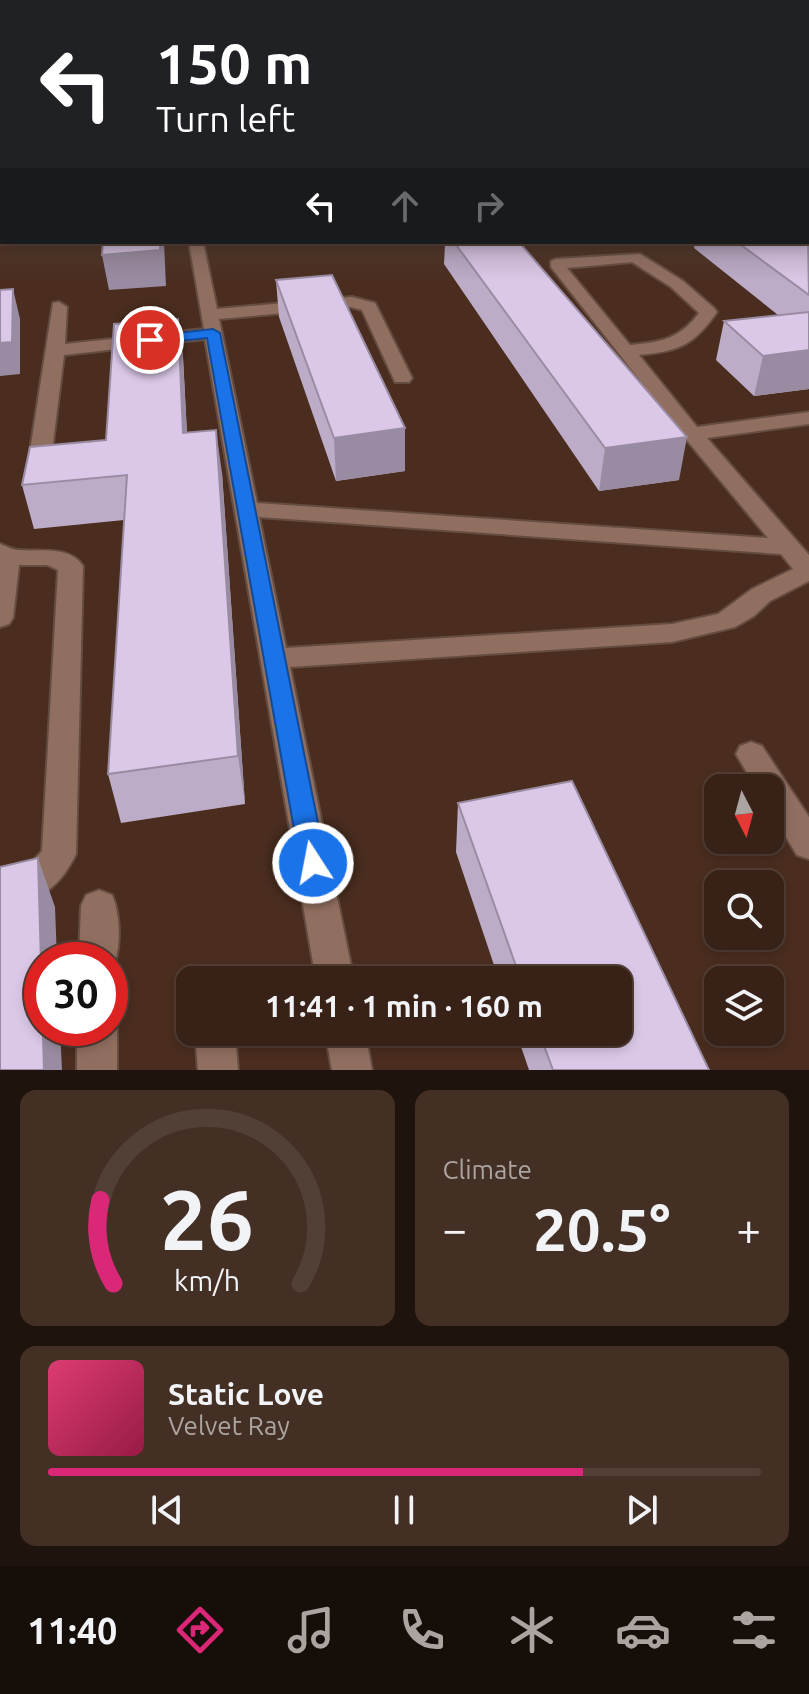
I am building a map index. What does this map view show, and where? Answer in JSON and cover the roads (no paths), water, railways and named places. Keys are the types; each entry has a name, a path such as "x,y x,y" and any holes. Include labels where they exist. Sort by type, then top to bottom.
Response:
{"street":[{"path":"196,244 332,966"},
{"path":"275,658 704,629 726,621 745,610 761,595 809,571 692,434 625,351 556,264 635,257 677,284 708,312 692,336 672,346 625,351"},
{"path":"55,351 352,302 369,307 402,378"},
{"path":"41,451 59,307"},
{"path":"692,434 809,418"},
{"path":"248,509 786,547"},
{"path":"0,618 4,555 51,557 71,566 59,854 44,878 16,888 0,887"},
{"path":"751,754 809,845"},
{"path":"98,942 99,906"},
{"path":"97,1046 97,1070"},
{"path":"216,1046 218,1070"},
{"path":"348,1046 352,1070"}]}
